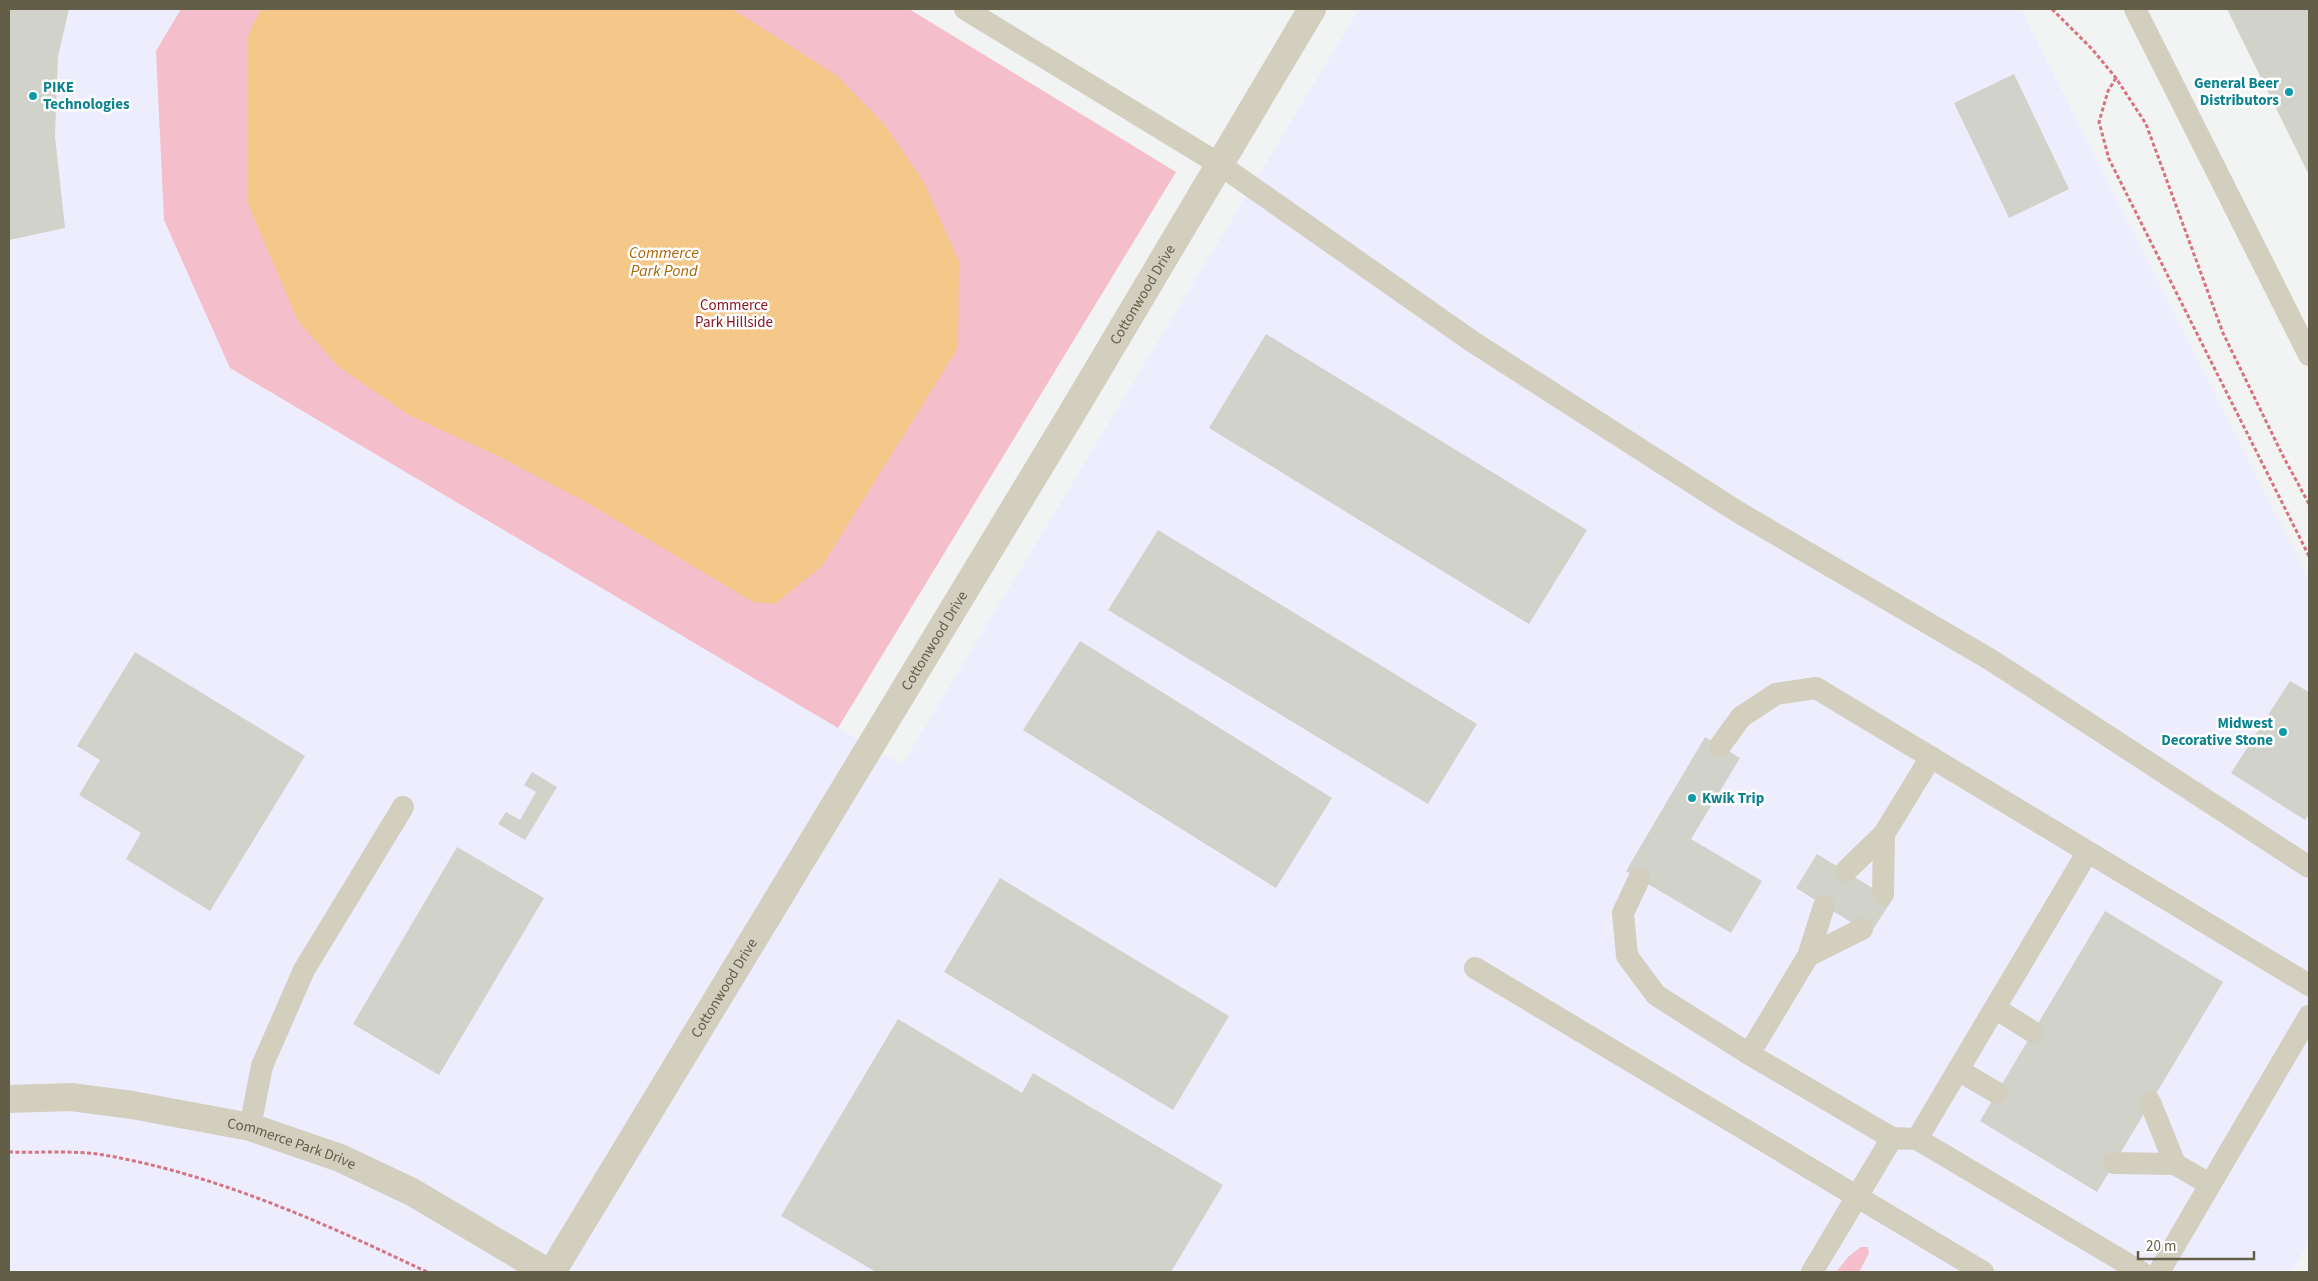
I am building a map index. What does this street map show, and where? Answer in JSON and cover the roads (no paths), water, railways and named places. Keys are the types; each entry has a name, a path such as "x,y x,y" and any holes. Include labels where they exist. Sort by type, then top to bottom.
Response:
{"street":[{"name":"Cottonwood Drive","path":"552,1272 1072,413 1312,9"},
{"name":"Commerce Park Drive","path":"9,1099 71,1097 141,1106 250,1127 340,1158 412,1192 547,1272"}],"lane":[{"path":"965,9 1219,164 1473,342 1738,512 1991,660 2309,867"},
{"path":"2135,9 2309,355"},
{"path":"1720,746 1741,717 1776,694 1816,688 2309,985"},
{"path":"1846,871 1884,834 1931,756"},
{"path":"250,1127 262,1066 304,970 403,807"},
{"path":"1883,894 1884,834"},
{"path":"1918,1139 2087,853"},
{"path":"1639,879 1623,913 1626,956 1656,995 1749,1054 1892,1138 1918,1139 2141,1272"},
{"path":"1749,1054 1808,956 1824,906"},
{"path":"1808,956 1862,928"},
{"path":"1475,968 1983,1272"},
{"path":"1995,1008 2033,1032"},
{"path":"2159,1272 2309,1016"},
{"path":"1958,1070 1997,1093"},
{"path":"2150,1102 2175,1164"},
{"path":"1812,1272 1892,1138"},
{"path":"2114,1163 2175,1164 2210,1184"}],"water":[{"name":"Commerce Park Pond","path":"261,9 732,9 836,75 884,124 923,181 959,261 958,348 822,566 775,604 753,602 586,502 498,456 409,415 339,367 298,321 248,204 248,35"}],"place":[{"name":"General Beer Distributors","path":"2289,92"},
{"name":"PIKE Technologies","path":"33,96"},
{"name":"Midwest Decorative Stone","path":"2283,732"},
{"name":"Kwik Trip","path":"1692,798"}],"park label":[{"name":"Commerce Park Hillside","path":"734,314"}]}
